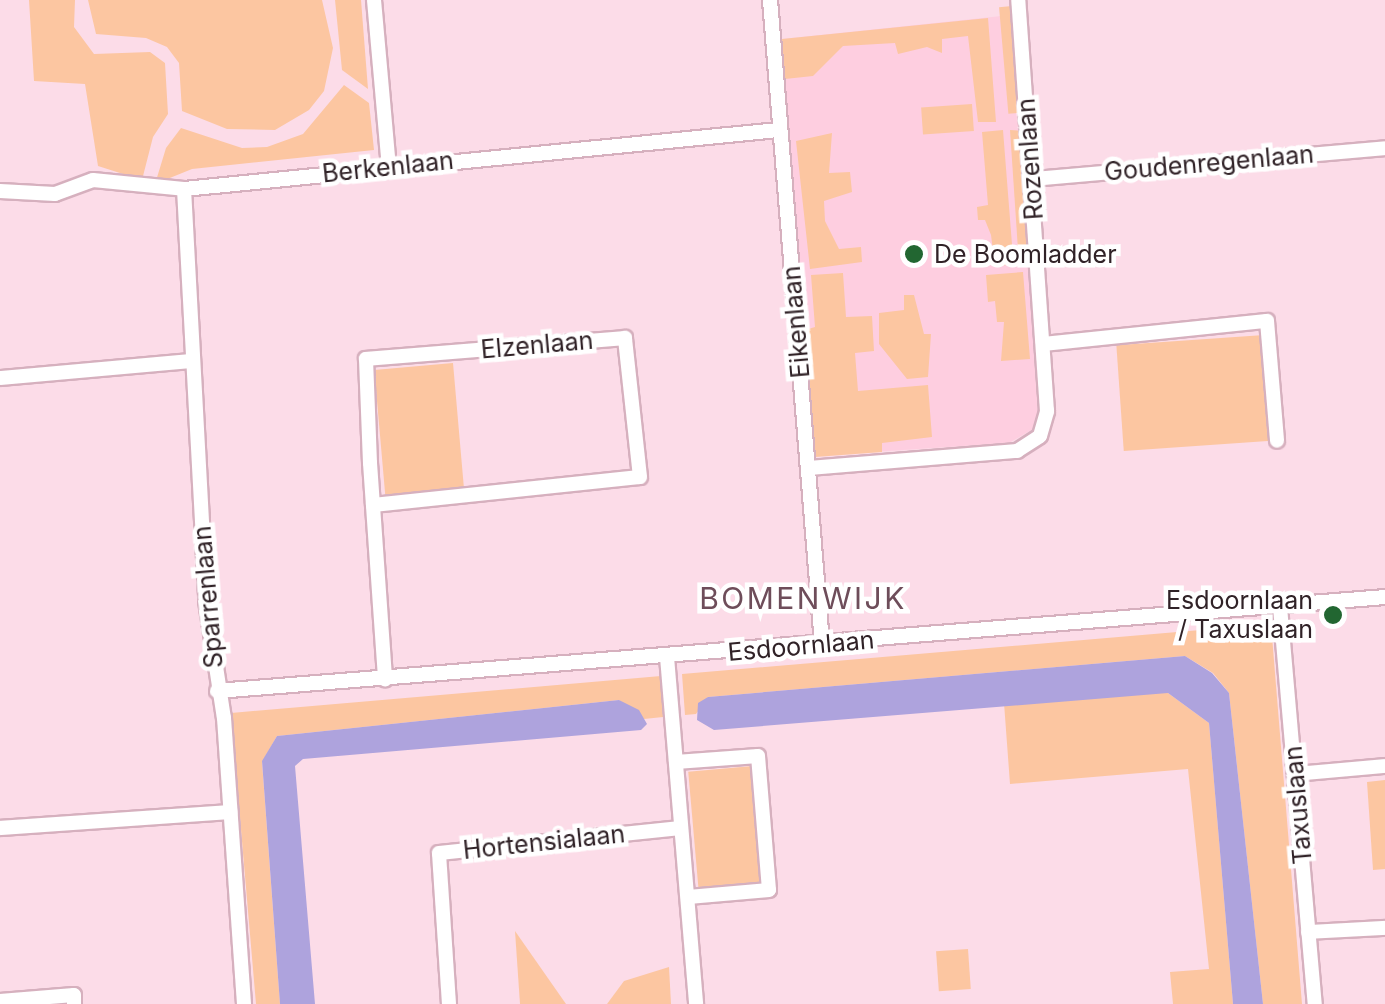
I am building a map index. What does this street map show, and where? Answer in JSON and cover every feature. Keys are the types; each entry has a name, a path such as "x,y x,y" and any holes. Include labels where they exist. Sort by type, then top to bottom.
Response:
{"street":[{"path":"374,0 388,167"},
{"name":"Eikenlaan","path":"770,0 822,644"},
{"name":"Rozenlaan","path":"810,468 1016,451 1040,436 1047,411 1018,0"},
{"name":"Berkenlaan","path":"0,190 55,194 93,180 184,189 778,130"},
{"name":"Goudenregenlaan","path":"1033,179 1385,148"},
{"name":"Sparrenlaan","path":"184,189 192,361 244,1004"},
{"path":"1043,344 1266,321 1277,441"},
{"name":"Elzenlaan","path":"373,504 640,477 625,338 366,359 373,504 384,679"},
{"path":"0,378 192,361"},
{"name":"Esdoornlaan","path":"217,690 1385,597"},
{"name":"Taxuslaan","path":"1280,607 1314,1004"},
{"path":"667,657 696,1004"},
{"path":"676,762 758,756 769,890 688,897"},
{"path":"1295,774 1385,766"},
{"path":"0,828 230,812"},
{"name":"Hortensialaan","path":"449,1004 439,853 681,828"},
{"path":"1308,932 1385,928"},
{"path":"0,1001 74,995 74,1004"}],"shaded area":[{"path":"29,0 75,0 74,27 94,54 150,52 165,63 168,114 153,137 142,180 98,166 85,84 34,81"},
{"path":"88,0 322,0 333,48 324,91 309,110 275,130 227,129 182,111 179,63 167,47 146,38 96,34"},
{"path":"335,0 361,0 368,89 342,70"},
{"path":"1012,6 1021,113 1008,114 999,7"},
{"name":"De Boomladder","path":"1011,15 1040,403 1033,429 1009,443 812,456 782,39"},
{"path":"988,18 996,122 978,122 968,36 942,39 942,53 927,47 898,54 895,43 843,46 813,76 785,79 782,39"},
{"path":"344,85 369,103 374,150 192,169 155,184 166,148 181,128 242,148 267,147 303,134"},
{"path":"972,104 974,131 923,134 921,108"},
{"path":"1003,130 1013,257 1021,257 1022,264 995,266 991,235 985,220 978,220 977,207 988,205 982,132"},
{"path":"1010,130 1025,131 1027,249 1018,250"},
{"path":"832,133 829,173 850,172 852,192 824,201 825,221 839,249 861,247 862,262 810,269 796,141"},
{"path":"1023,272 1030,359 1001,361 1004,322 997,322 995,301 988,302 986,275"},
{"path":"843,273 846,317 872,316 874,351 855,353 858,391 928,385 932,437 882,443 882,452 815,457 805,330 815,327 811,275"},
{"path":"904,295 914,295 924,334 931,334 928,377 907,379 879,344 879,313 904,310"},
{"path":"1264,335 1271,441 1124,451 1116,345"},
{"path":"453,363 464,489 385,495 374,370"},
{"path":"1271,624 1302,1004 1263,1004 1229,693 1213,673 1185,656 708,697 696,714 685,715 682,674"},
{"path":"1185,656 1212,673 1229,693 1263,1004 1233,1004 1209,723 1168,693 714,730 697,720 698,703 708,697"},
{"path":"661,676 663,717 644,719 619,700 277,736 262,762 280,1004 256,1004 231,713"},
{"path":"1140,691 1168,693 1209,723 1233,1004 1173,1004 1170,972 1209,969 1188,769 1010,784 1004,703"},
{"path":"619,700 639,710 647,724 641,730 303,759 295,766 315,1004 280,1004 262,761 277,736"},
{"path":"753,766 763,882 698,887 688,772"},
{"path":"1385,780 1385,869 1373,870 1367,782"},
{"path":"515,931 566,1004 520,1004"},
{"path":"968,949 971,989 939,991 936,951"},
{"path":"669,967 671,1004 607,1004 624,981"}],"place":[{"name":"De Boomladder","path":"914,254"},
{"name":"Esdoornlaan / Taxuslaan","path":"1333,615"}],"district":[{"name":"BOMENWIJK","path":"803,598"}]}
